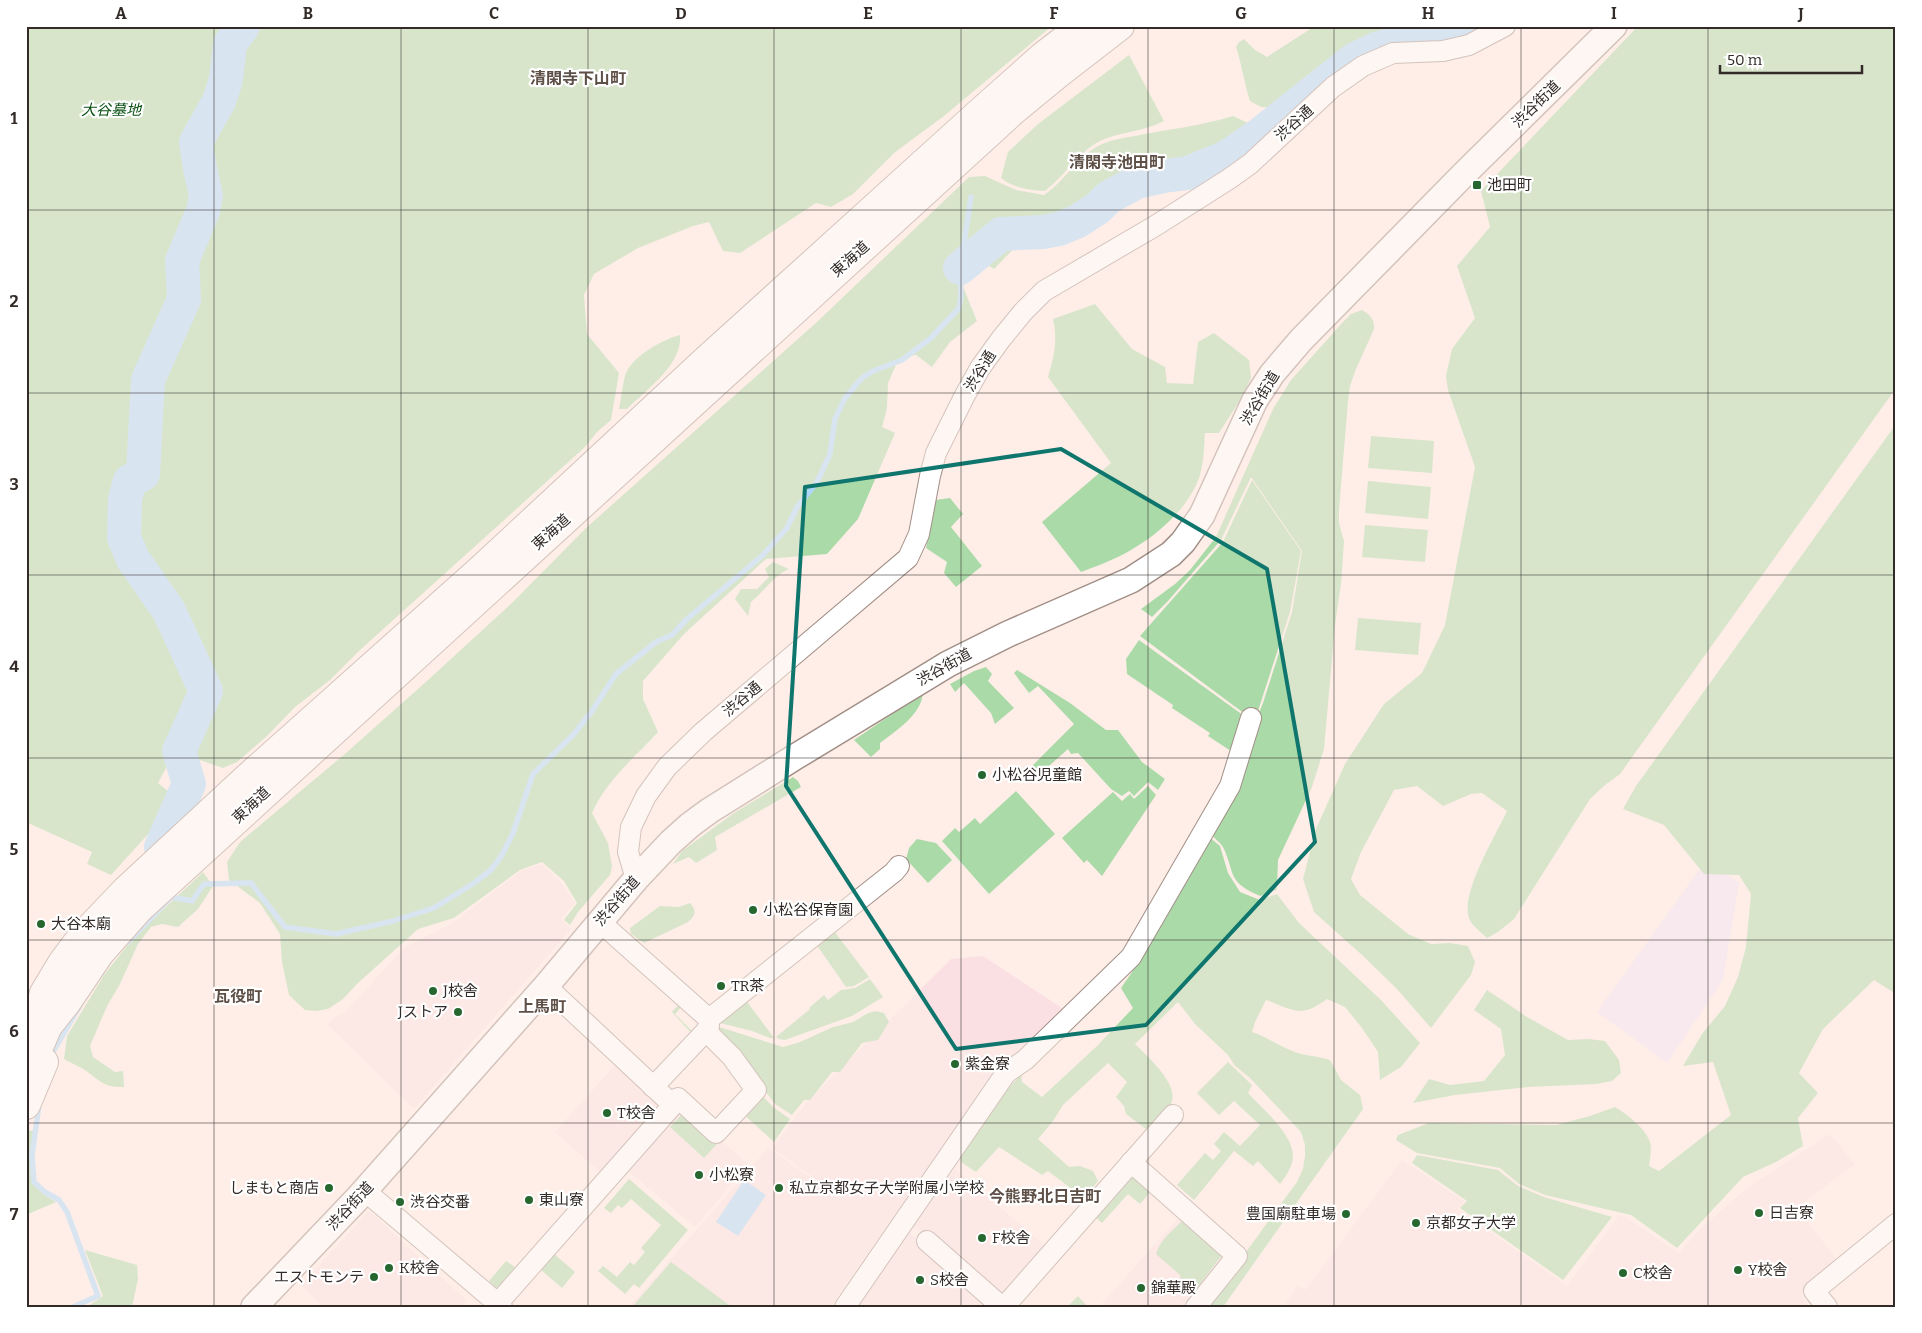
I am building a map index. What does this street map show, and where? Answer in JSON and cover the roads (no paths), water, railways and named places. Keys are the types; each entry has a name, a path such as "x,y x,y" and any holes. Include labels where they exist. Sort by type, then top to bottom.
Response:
{"highway":[{"name":"東海道","path":"26,1077 48,1026 56,998 62,963 82,936 126,890 480,570 706,360 979,113 1043,56 1082,26"},
{"name":"東海道","path":"26,1043 36,1021 139,909 999,124 1058,74 1120,26"},
{"path":"26,1018 56,998"},
{"path":"26,1105 58,1030 56,998"}],"main road":[{"name":"渋谷街道","path":"254,1307 365,1191 546,986 636,879 671,842 709,811 894,696 984,645 1131,580 1171,554 1202,516 1255,400 1283,360 1464,174 1614,26"}],"street":[{"name":"渋谷通","path":"636,879 628,852 631,827 646,796 666,767 703,732 908,558 916,544 932,465 959,406 991,352 1034,300 1056,282 1155,226 1229,179 1250,164 1333,87 1363,66 1393,53 1443,51 1469,45 1505,26"},
{"path":"845,1307 1006,1073 1025,1060 1131,958 1230,786 1252,718"},
{"path":"653,1087 707,1025 899,866"},
{"path":"365,1191 500,1305 678,1098 716,1133 756,1090 707,1025 600,922"},
{"path":"546,986 673,1105"},
{"path":"927,1241 1003,1307 1172,1115"},
{"path":"1131,1162 1237,1256 1196,1307"},
{"path":"1827,1307 1814,1291 1896,1224"}],"water":[{"path":"744,1180 766,1195 738,1236 716,1222"}],"waterway":[{"path":"167,877 161,847 189,784 179,751 206,691 169,611 133,559 124,538 125,499 130,481 143,474 148,380 184,299 182,261 203,211 206,196 196,142 219,101 226,79 230,44 243,26"},
{"path":"960,268 1001,234 1043,232 1059,229 1078,221 1098,208 1109,197 1137,182 1188,173 1227,157 1259,135 1355,59 1376,49 1402,41 1433,41 1462,35 1484,26"},
{"path":"128,942 171,897 192,901 204,884 251,883 285,927 336,934 393,921 434,908 491,870 502,855 513,833 533,774 574,734 592,711 616,674 656,642 672,635 687,619 763,555 787,528 797,507 817,482 830,454 835,419 845,398 862,378 873,371 902,360 931,338 959,308 961,296 960,268 971,197"},
{"path":"50,1057 79,1007"},
{"path":"39,1105 32,1156 34,1182 45,1192 59,1200 67,1212 98,1296 73,1307"}],"place":[{"name":"池田町","path":"1477,185"},
{"name":"小松谷児童館","path":"982,775"},
{"name":"小松谷保育園","path":"753,910"},
{"name":"大谷本廟","path":"41,924"},
{"name":"TR茶","path":"721,986"},
{"name":"J校舎","path":"433,991"},
{"name":"Jストア","path":"458,1012"},
{"name":"紫金寮","path":"955,1064"},
{"name":"T校舎","path":"607,1113"},
{"name":"小松寮","path":"699,1175"},
{"name":"しまもと商店","path":"329,1188"},
{"name":"私立京都女子大学附属小学校","path":"779,1188"},
{"name":"東山寮","path":"529,1200"},
{"name":"渋谷交番","path":"400,1202"},
{"name":"日吉寮","path":"1759,1213"},
{"name":"豊国廟駐車場","path":"1346,1214"},
{"name":"京都女子大学","path":"1416,1223"},
{"name":"F校舎","path":"982,1238"},
{"name":"K校舎","path":"389,1268"},
{"name":"Y校舎","path":"1738,1270"},
{"name":"C校舎","path":"1623,1273"},
{"name":"エストモンテ","path":"374,1277"},
{"name":"S校舎","path":"920,1280"},
{"name":"錦華殿","path":"1141,1288"}],"district":[{"name":"清閑寺下山町","path":"578,78"},
{"name":"清閑寺池田町","path":"1117,162"},
{"name":"瓦役町","path":"238,996"},
{"name":"上馬町","path":"542,1006"},
{"name":"今熊野北日吉町","path":"1045,1196"}],"park label":[{"name":"大谷墓地","path":"111,110"}]}
